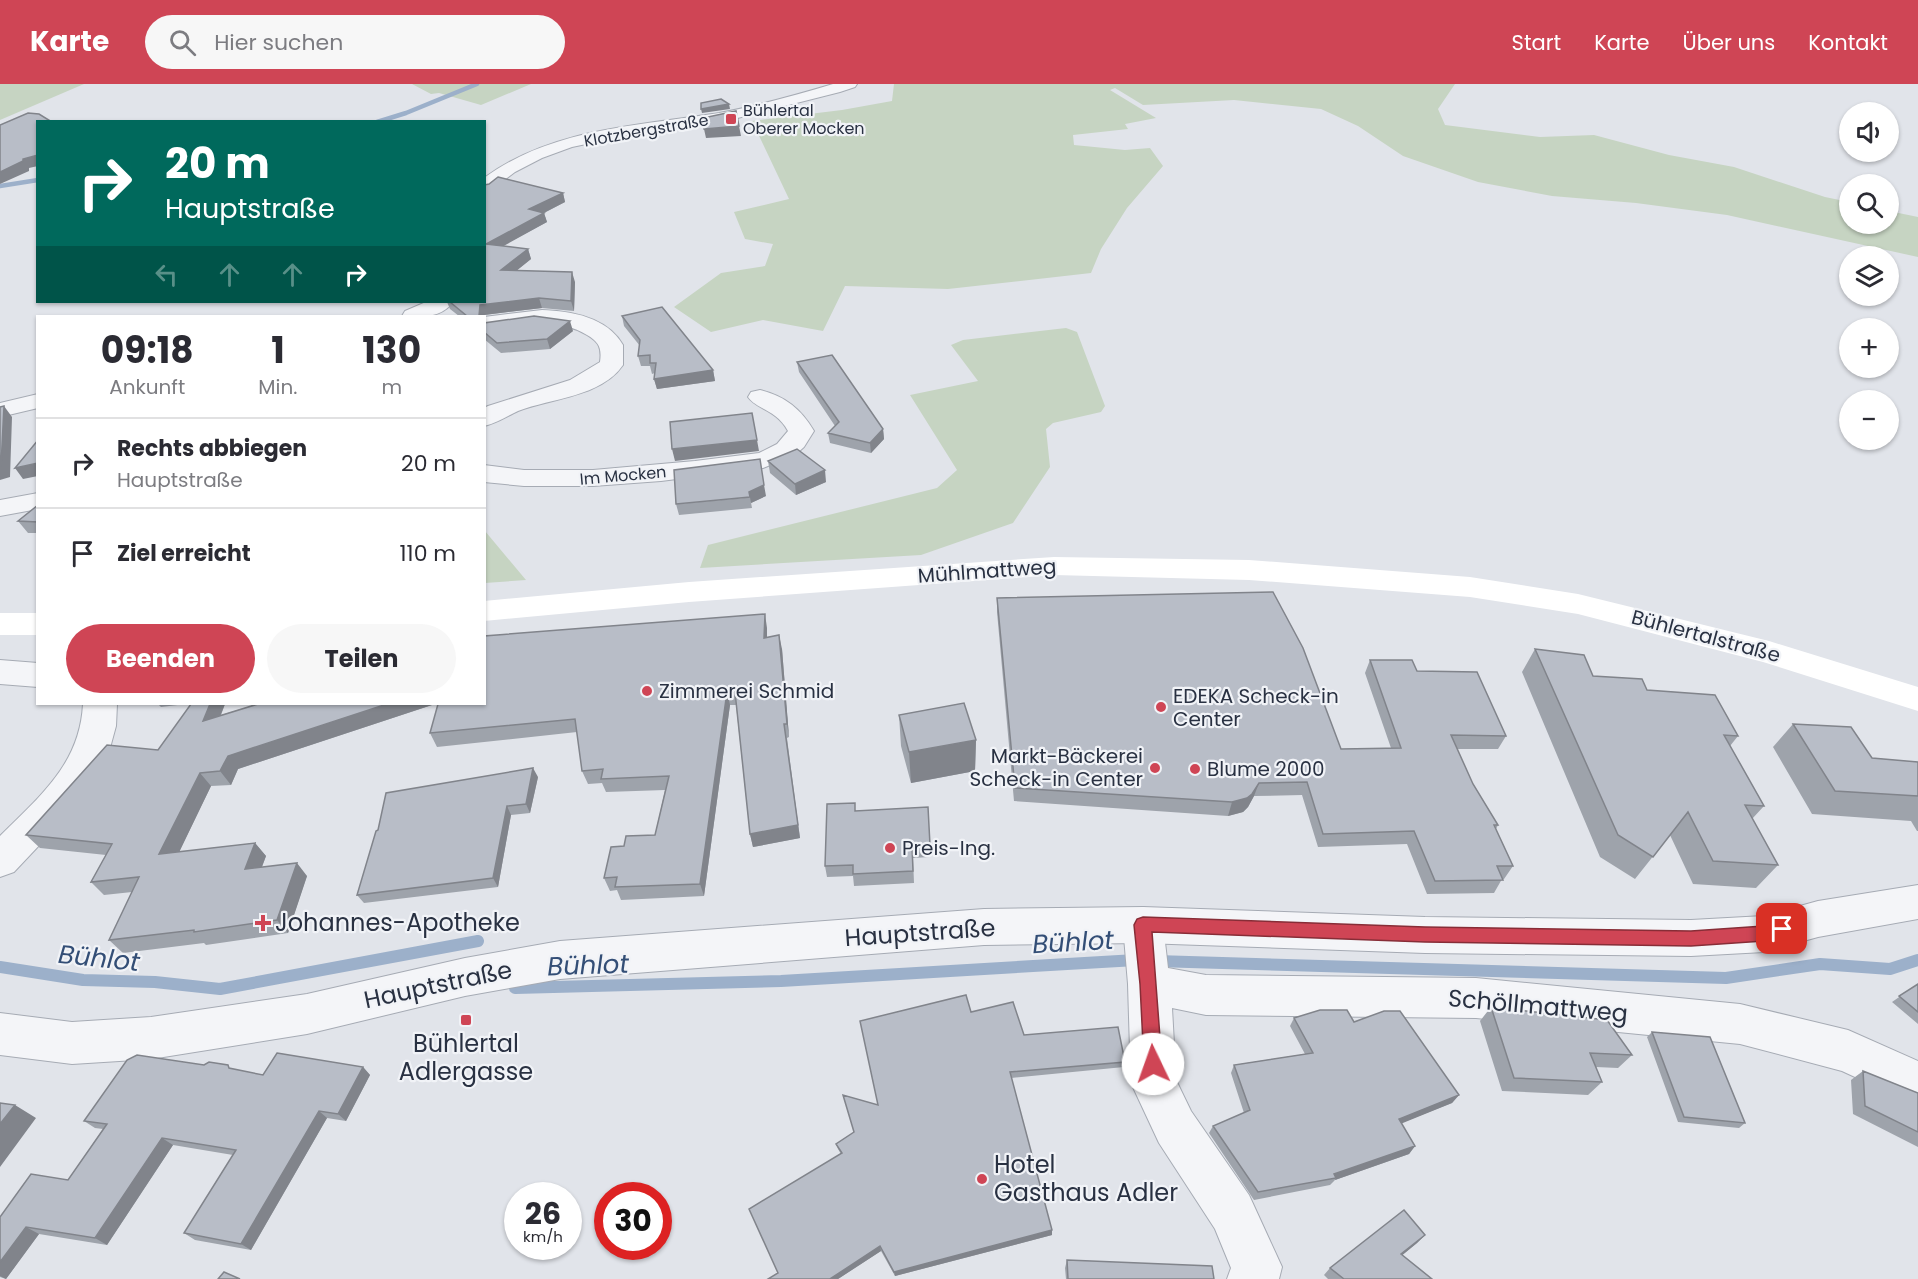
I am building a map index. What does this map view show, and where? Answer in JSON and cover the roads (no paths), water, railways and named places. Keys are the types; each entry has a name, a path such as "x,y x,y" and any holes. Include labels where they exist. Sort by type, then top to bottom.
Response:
{"main road":[{"name":"Mühlmattweg","path":"486,611 689,592 1054,566 1249,570 1490,590"},
{"name":"Bühlertalstraße","path":"1490,590 1578,604 1658,622 1768,652 1918,699"},
{"path":"0,624 36,624"}],"street":[{"name":"Klotzbergstraße","path":"486,185 518,164 564,145 607,134 725,116 850,84"},
{"path":"415,315 440,303"},
{"path":"486,324 542,316 564,317 589,325 610,340 614,350 611,365 593,379 560,392 509,407 486,418"},
{"name":"Im Mocken","path":"486,473 532,480 591,479 763,460 780,454 796,443 801,430 792,415 777,403 760,397"},
{"path":"0,410 36,401"},
{"path":"0,508 36,501"},
{"path":"0,672 36,675"},
{"path":"0,861 78,774 94,747 102,716 100,705"},
{"name":"Hauptstraße","path":"0,1034 72,1042 151,1038 307,1014 465,977 560,960 984,927 1145,951 1425,935 1691,938 1764,934 1818,919 1918,902"},
{"path":"1145,951 1154,1083 1175,1128 1233,1212 1257,1267 1253,1279"},
{"name":"Schöllmattweg","path":"1145,951 1206,995 1476,998 1740,1024 1848,1051 1918,1084"}],"waterway":[{"path":"383,120 477,84"},
{"path":"0,186 36,180"},
{"name":"Bühlot","path":"0,967 83,980 155,982 220,989 478,941"},
{"name":"Bühlot","path":"515,988 781,981 1136,960"},
{"name":"Bühlot","path":"1156,961 1726,978 1820,964 1890,969 1918,960"}],"place":[{"name":"Bühlertal Oberer Mocken","path":"731,119"},
{"name":"Zimmerei Schmid","path":"647,691"},
{"name":"EDEKA Scheck-in Center","path":"1161,707"},
{"name":"Markt-Bäckerei Scheck-in Center","path":"1155,768"},
{"name":"Blume 2000","path":"1195,769"},
{"name":"Preis-Ing.","path":"890,848"},
{"name":"Johannes-Apotheke","path":"263,923"},
{"name":"Bühlertal Adlergasse","path":"466,1020"},
{"name":"Hotel Gasthaus Adler","path":"982,1179"}]}
